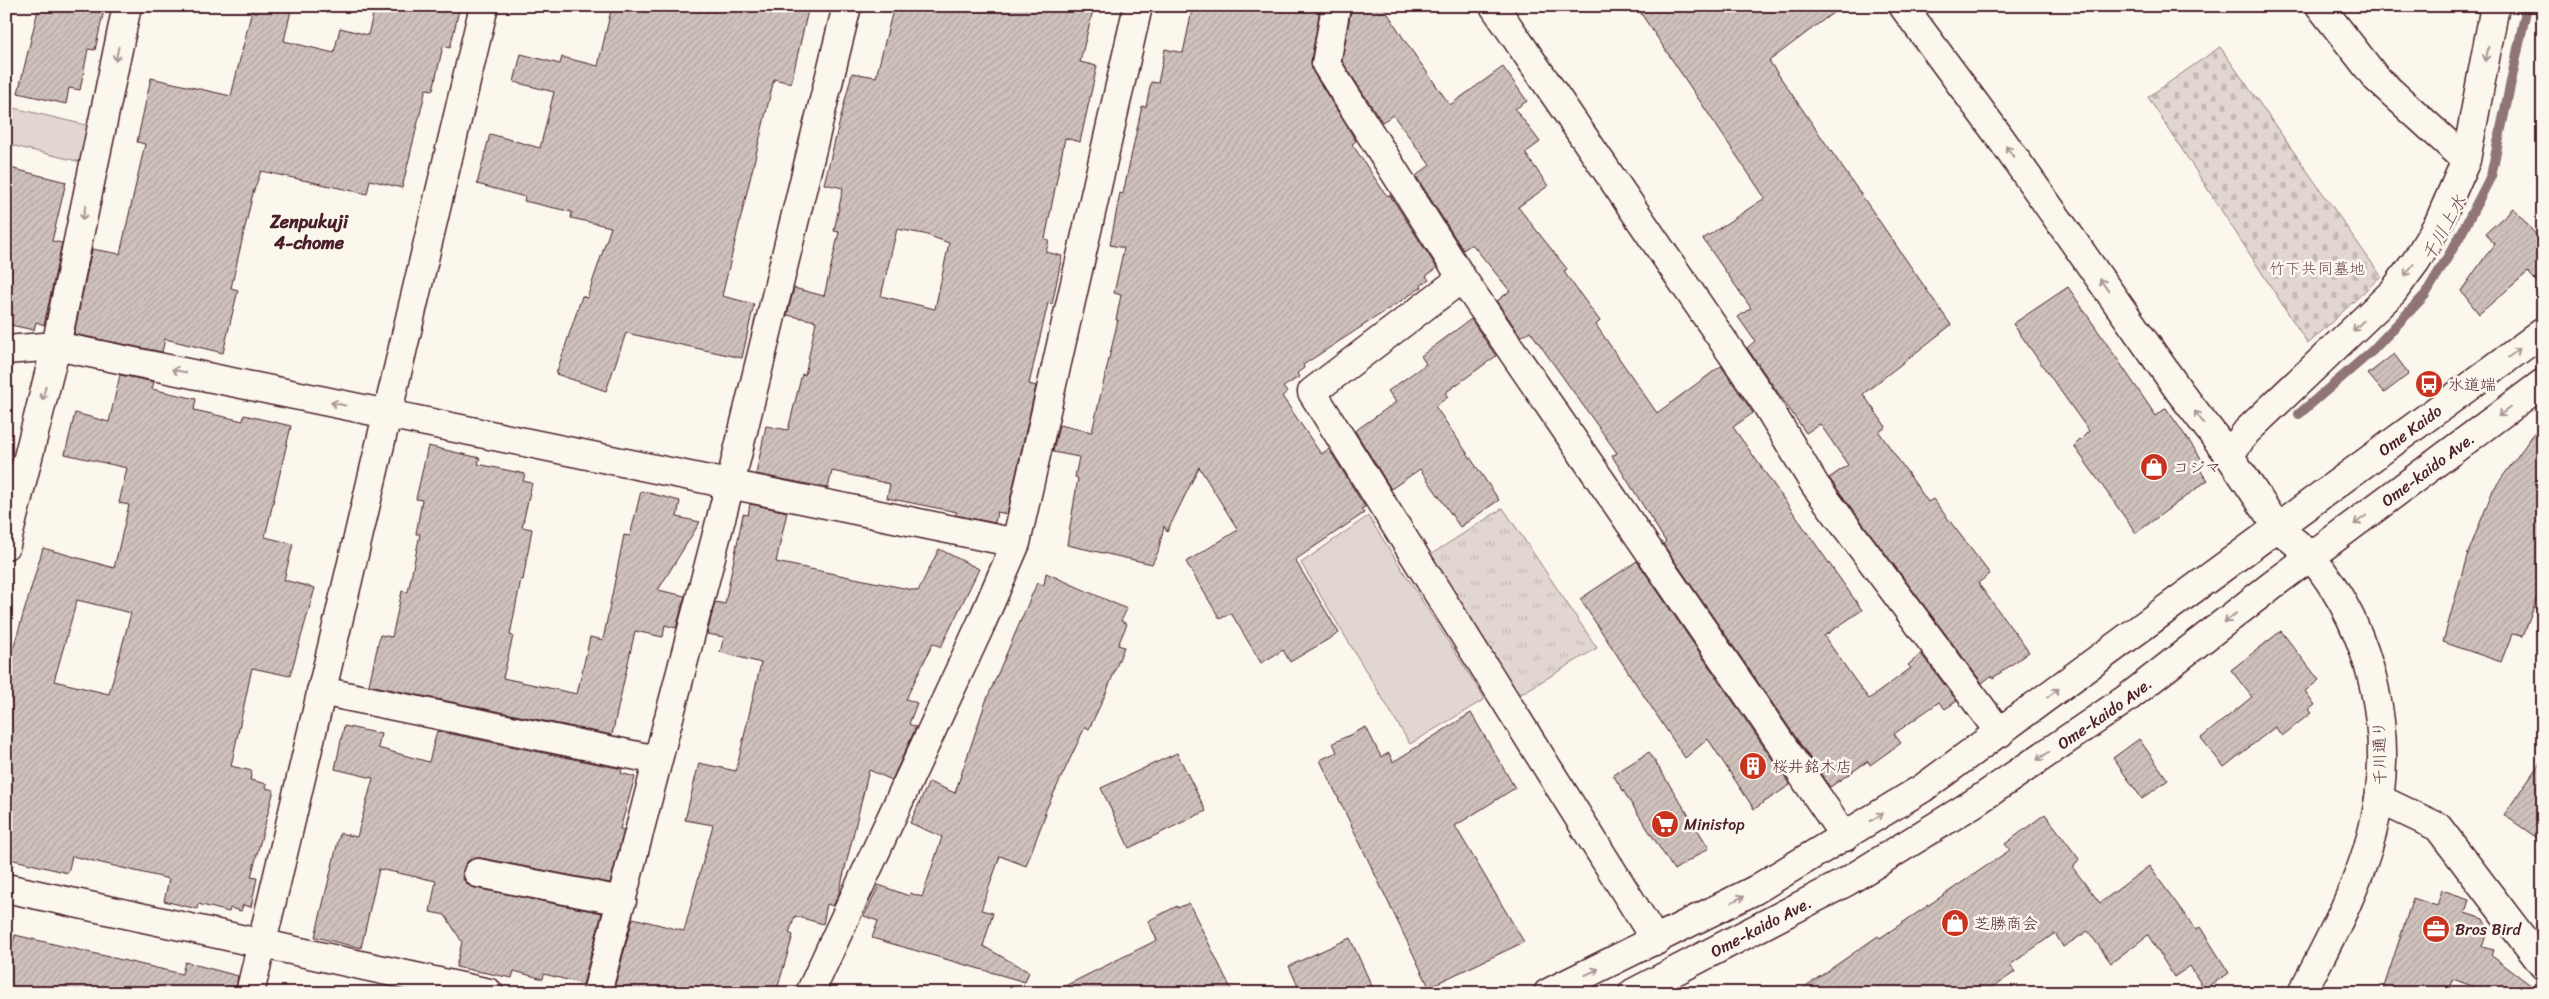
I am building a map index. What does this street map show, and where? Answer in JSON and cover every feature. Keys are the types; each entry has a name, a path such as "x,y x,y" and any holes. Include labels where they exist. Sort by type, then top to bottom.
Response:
{"street":[{"path":"6,545 56,346 127,6"},
{"path":"250,993 484,6"},
{"path":"597,993 730,484 847,6"},
{"path":"810,993 982,624 1016,544 1138,6"},
{"path":"1336,6 1326,64 1462,278 1845,837"},
{"path":"1494,6 1765,402 1815,484 2000,733"},
{"name":"千川通り","path":"1903,6 2004,144 2180,392 2229,455 2278,528 2311,557 2350,615 2369,666 2377,700 2381,735 2379,799 2363,866 2302,993"},
{"path":"2320,6 2376,78 2466,160"},
{"path":"2229,455 2247,431 2393,292 2416,261 2439,222 2466,160 2496,6"},
{"path":"1462,278 1312,392 1656,941"},
{"name":"Ome Kaido","path":"2278,528 2543,332"},
{"path":"6,350 56,346 1016,544"},
{"name":"Ome-kaido Ave.","path":"1633,993 1846,882 1977,801 2126,699 2543,383"},
{"path":"1548,993 1656,941 1755,890 1923,788 2000,733 2187,592 2278,528"},
{"path":"321,691 657,760"},
{"path":"2379,799 2438,827 2543,965"},
{"path":"478,874 622,900"},
{"path":"6,888 489,993"}],"green space":[{"name":"竹下共同墓地","path":"2220,47 2381,276 2308,344 2148,97"},
{"path":"14,108 94,127 85,163 6,144"},
{"path":"1503,508 1597,648 1516,697 1430,555"},
{"path":"1368,516 1485,699 1410,744 1301,563"}],"building":[{"path":"39,6 89,6 104,10 95,50 88,49 80,90 69,88 66,104 18,93"},
{"path":"253,6 292,6 284,41 334,53 340,28 368,35 375,6 460,6 450,48 443,46 433,90 426,89 402,188 370,180 367,194 261,171 253,193 231,288 238,290 223,353 165,339 162,352 74,334 92,249 120,254 145,144 137,142 151,78 231,96"},
{"path":"612,6 809,6 791,83 774,79 722,296 754,304 742,358 626,333 606,391 556,374 582,296 587,298 611,227 571,218 572,212 524,201 525,197 477,184 490,134 540,148 554,92 514,82 521,54 560,64 562,57 598,66"},
{"path":"894,6 1094,6 1080,62 1097,66 1080,142 1065,138 1045,239 1049,240 1046,252 1062,256 1052,304 1048,303 1029,384 1036,386 1007,514 997,512 995,523 955,515 957,512 887,498 890,484 832,471 828,488 756,474 766,426 788,430 802,374 805,375 816,321 787,315 794,288 824,296 839,232 834,231 843,188 824,184 852,73 876,77","holes":["897,229 924,234 949,243 935,309 881,296"]},
{"path":"1193,6 1306,6 1320,9 1311,61 1313,72 1356,141 1352,144 1384,192 1388,196 1390,195 1437,268 1426,276 1429,280 1421,285 1422,287 1303,365 1304,368 1297,373 1299,377 1283,387 1287,392 1282,396 1321,454 1329,449 1365,507 1361,509 1364,513 1295,560 1339,633 1290,662 1283,650 1261,663 1231,613 1220,619 1186,562 1238,530 1199,467 1167,532 1164,526 1158,552 1152,564 1067,545 1078,478 1075,477 1079,457 1053,452 1059,425 1092,432 1118,320 1116,320 1121,295 1114,293 1124,248 1110,245 1120,193 1123,194 1142,106 1146,107 1151,82 1158,83 1165,49 1183,53"},
{"path":"1357,6 1383,6 1450,105 1503,67 1527,101 1515,109 1540,142 1525,153 1548,186 1518,207 1567,269 1564,272 1600,321 1596,325 1657,413 1721,366 1753,413 1733,427 1862,610 1824,636 1859,686 1869,699 1911,668 1908,665 1921,654 1957,701 1945,709 1939,702 1894,734 1901,743 1870,765 1868,761 1830,787 1663,544 1666,542 1612,456 1617,453 1530,331 1521,337 1497,301 1510,291 1472,244 1463,250 1416,176 1430,165 1393,115 1382,122 1342,61 1351,10"},
{"path":"1636,6 1842,6 1769,61 1951,325 1863,394 1886,427 1879,432 1928,502 1933,499 1990,574 1978,583 2029,652 1993,678 1991,676 1982,683 1829,478 1848,465 1820,424 1806,433 1747,348 1755,341 1738,317 1751,308 1703,239 1765,198"},
{"path":"6,167 66,182 52,241 62,243 44,325 36,322 34,330 6,324"},
{"path":"2513,208 2543,243 2543,289 2528,272 2479,314 2461,291 2494,244 2486,233"},
{"path":"2068,287 2156,416 2166,408 2203,461 2198,467 2208,480 2136,533 2074,446 2089,431 2013,324"},
{"path":"1471,319 1496,356 1445,393 1448,397 1435,406 1499,500 1460,527 1420,469 1391,489 1355,431 1396,402 1388,391 1426,364 1421,356"},
{"path":"2394,354 2409,374 2384,393 2368,374"},
{"path":"120,375 154,382 152,389 196,399 194,410 243,421 244,415 291,426 265,537 293,544 284,580 315,588 290,676 252,668 231,766 252,771 250,780 267,784 266,788 274,790 251,877 257,878 251,907 243,905 241,911 230,908 229,912 198,904 197,909 164,901 169,879 72,856 68,873 6,858 6,690 14,660 10,659 43,548 114,568 129,505 119,503 127,468 65,454 75,413 109,422","holes":["77,600 131,613 109,694 54,681"]},
{"path":"2543,421 2543,581 2523,636 2512,634 2501,662 2443,642 2467,556 2493,490"},
{"path":"428,446 480,458 478,464 525,474 523,481 532,483 522,527 532,529 523,580 521,579 510,635 513,636 503,678 577,694 590,637 603,640 624,535 630,536 641,491 680,501 677,517 700,522 658,590 685,596 676,628 665,625 663,637 635,631 612,735 369,685 380,635 392,637 402,591 408,592 420,534 416,534 422,500 416,499"},
{"path":"750,504 787,512 776,562 918,591 939,549 979,569 941,647 933,643 906,699 917,703 909,724 916,727 892,780 869,770 839,893 833,906 827,904 823,924 795,916 789,933 793,935 776,993 613,992 633,918 684,931 713,825 685,820 699,763 736,771 761,663 720,652 724,637 707,634 715,602 725,604 743,514 748,515"},
{"path":"1637,561 1790,785 1754,809 1708,739 1685,758 1580,599"},
{"path":"1046,573 1127,609 1121,621 1127,624 1118,645 1124,647 1106,693 1089,729 1085,727 1044,814 1046,813 1026,866 1000,856 981,910 993,913 983,946 1029,972 1025,982 872,938 878,921 864,916 879,885 909,896 910,893 922,897 942,837 910,823 929,782 955,793 986,701 1037,583 1044,585"},
{"path":"2281,631 2319,680 2305,691 2315,705 2308,710 2311,713 2282,736 2275,727 2224,767 2201,738 2252,697 2231,670"},
{"path":"1471,713 1515,788 1455,826 1524,942 1429,987 1320,760 1337,752 1333,743 1366,727 1381,757 1389,753 1393,762"},
{"path":"344,726 381,734 378,748 429,762 437,731 622,769 621,773 635,777 620,829 624,830 610,883 481,858 472,858 467,862 463,870 463,879 468,885 475,888 602,913 583,984 544,974 543,979 514,971 512,978 456,967 462,942 445,915 430,912 436,881 379,869 361,948 315,937 340,833 357,837 373,778 335,769"},
{"path":"2139,739 2168,780 2142,799 2113,758"},
{"path":"1649,752 1709,848 1674,870 1613,775"},
{"path":"1177,753 1206,811 1129,848 1101,788"},
{"path":"2543,758 2543,842 2504,815"},
{"path":"2045,814 2079,859 2073,868 2100,903 2149,866 2196,930 2200,927 2229,973 2204,989 2190,966 2174,977 2148,935 2111,963 2088,931 2063,947 2055,933 2010,965 2015,972 1984,993 1796,993 1878,936 1880,938 2010,850 2005,844"},
{"path":"2442,890 2469,899 2465,913 2483,919 2488,929 2482,947 2494,950 2492,956 2541,993 2491,993 2453,979 2449,993 2382,993 2413,898 2437,906"},
{"path":"1189,903 1233,993 1051,993 1157,940 1148,921 1177,906 1178,908"},
{"path":"15,935 182,974 185,962 238,976 235,993 6,993 6,949 11,950"},
{"path":"1350,938 1375,993 1301,993 1289,966"}],"waterway":[{"name":"千川上水","path":"2299,414 2372,351 2425,295 2459,238 2491,176 2527,6"}],"place":[{"name":"水道端","path":"2429,384"},
{"name":"コジマ","path":"2154,467"},
{"name":"桜井銘木店","path":"1753,766"},
{"name":"Ministop","path":"1665,824"},
{"name":"芝勝商会","path":"1955,923"},
{"name":"Bros Bird","path":"2436,929"}],"district":[{"name":"Zenpukuji 4-chome","path":"309,232"}]}
